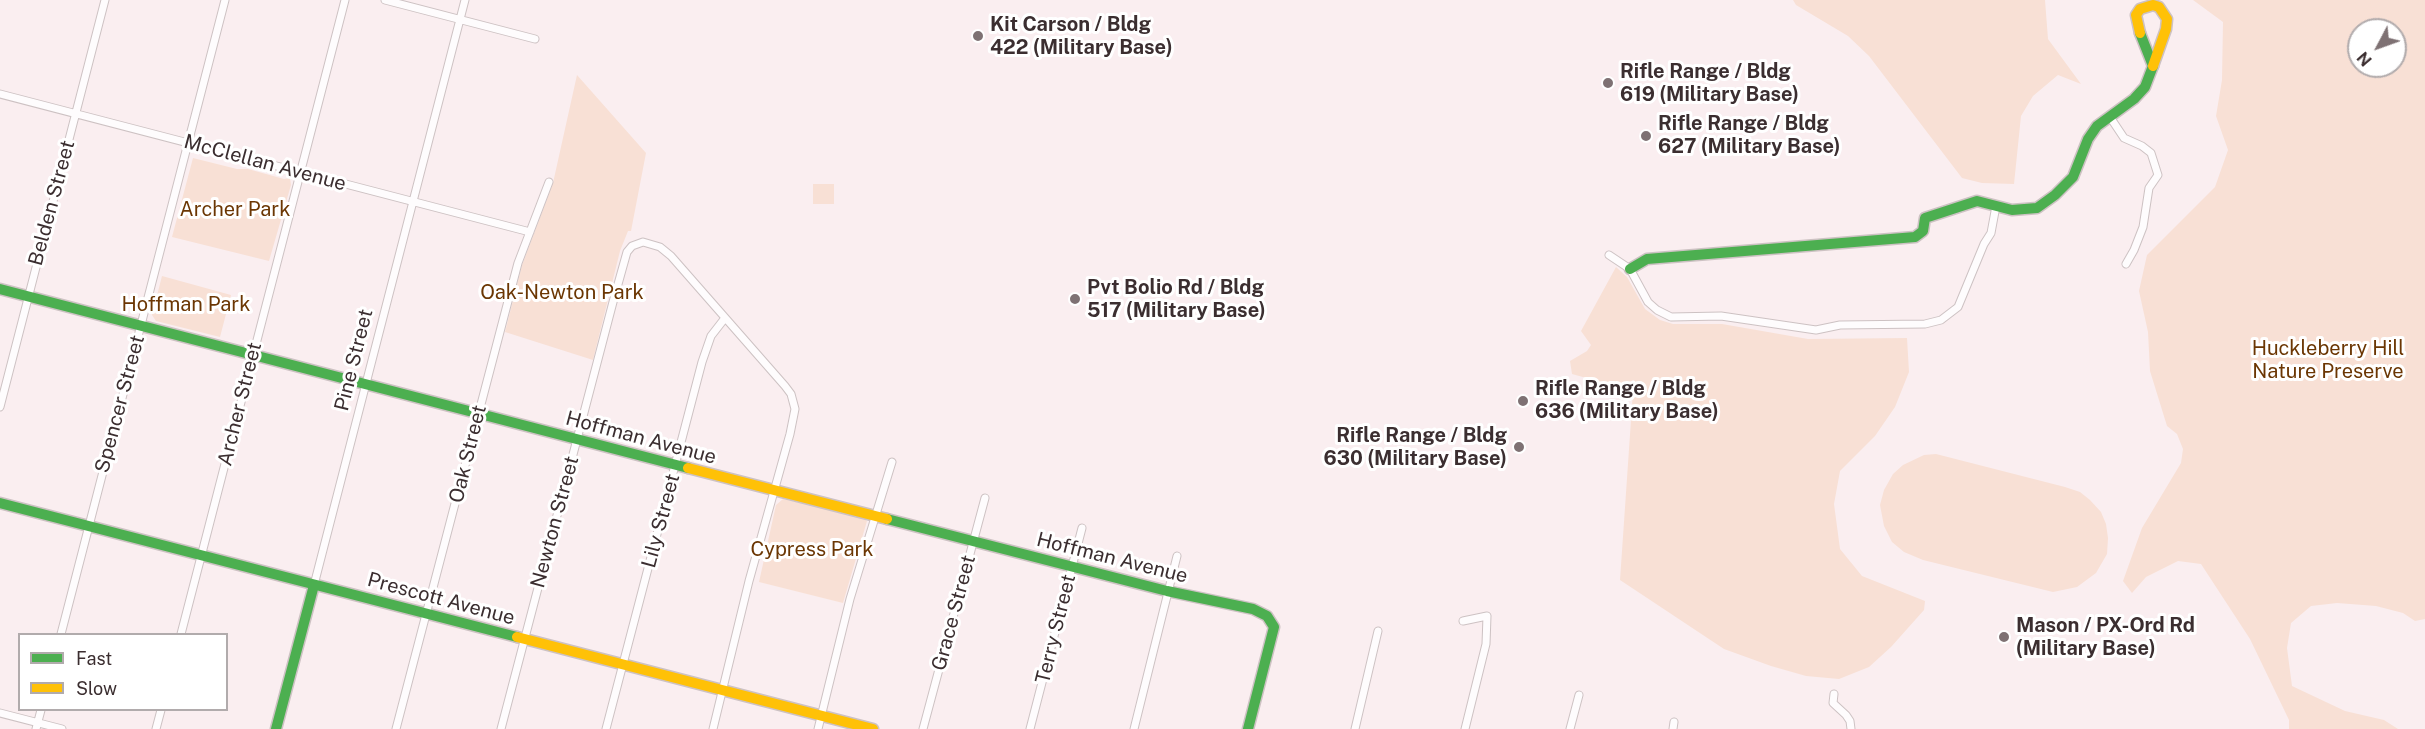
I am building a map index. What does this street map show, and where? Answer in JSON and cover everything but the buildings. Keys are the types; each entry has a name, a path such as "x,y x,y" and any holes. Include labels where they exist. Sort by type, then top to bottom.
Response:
{"street":[{"name":"Belden Street","path":"0,407 105,0"},
{"name":"Spencer Street","path":"60,633 225,0"},
{"name":"Archer Street","path":"181,633 345,0"},
{"path":"385,0 535,39"},
{"name":"Pine Street","path":"276,729 465,0"},
{"path":"1630,269 1647,259 1915,237 1923,231 1925,218 1977,201 2023,211 2037,208 2068,183 2077,170 2092,132 2139,94 2151,76 2167,19 2159,7 2153,4 2140,9 2136,20 2153,66"},
{"name":"McClellan Avenue","path":"0,94 530,232"},
{"path":"2110,117 2124,138 2151,153 2158,175 2149,188 2145,201 2143,227 2126,264"},
{"name":"Oak Street","path":"396,729 518,263 549,182"},
{"path":"1609,255 1630,269 1648,302 1671,317 1721,316 1816,330 1840,325 1925,324 1947,317 1958,307 1984,244 1991,233 1996,206"},
{"name":"Newton Street","path":"501,729 627,252 637,243 650,243 666,251 725,318"},
{"name":"Hoffman Avenue","path":"0,289 775,492 875,515 1167,591 1262,612 1272,621 1273,633 1248,729"},
{"path":"713,729 749,581 775,492 795,409 791,394 779,378 725,318"},
{"name":"Lily Street","path":"606,729 711,336 725,318"},
{"path":"818,729 850,599 892,462"},
{"name":"Grace Street","path":"923,729 985,498"},
{"name":"Prescott Avenue","path":"0,502 873,729"},
{"name":"Terry Street","path":"1030,729 1082,528"},
{"path":"1134,729 1177,556"},
{"path":"1463,621 1487,616 1486,644 1465,729"},
{"path":"1355,729 1378,631"},
{"path":"1834,694 1833,704 1850,721 1851,729"},
{"path":"1570,729 1579,695"},
{"path":"37,726 41,711"},
{"path":"156,729 161,711"},
{"path":"0,713 37,726 62,729"}],"green space":[{"path":"1793,0 2045,0 2048,39 2081,84 2058,75 2033,96 2021,116 2014,184 1982,183 1962,178 1869,56 1848,36 1796,5"},
{"name":"Huckleberry Hill Nature Preserve","path":"2193,0 2425,0 2425,619 2415,621 2403,613 2376,606 2337,603 2311,606 2291,623 2287,648 2292,686 2345,711 2384,720 2398,729 2289,729 2289,720 2250,639 2201,564 2178,561 2146,577 2132,593 2123,581 2142,528 2181,463 2183,449 2177,434 2167,426 2150,371 2148,332 2139,291 2147,255 2215,187 2228,150 2216,116 2222,80 2223,22"},
{"name":"Oak-Newton Park","path":"577,75 646,153 631,231 628,231 620,251 593,360 505,332 522,265 553,183"},
{"name":"Archer Park","path":"193,158 284,179 290,178 291,185 269,261 172,237"},
{"path":"813,184 834,184 834,204 813,204"},
{"path":"1616,267 1627,277 1645,309 1660,320 1673,324 1722,324 1808,339 1907,338 1909,372 1895,407 1875,436 1840,471 1834,504 1840,549 1862,576 1925,601 1924,610 1891,647 1869,667 1839,679 1806,676 1771,666 1724,649 1620,580 1633,391 1572,374 1570,361 1587,351 1591,345 1581,331"},
{"name":"Hoffman Park","path":"162,276 231,295 220,337 156,321 152,315"},
{"path":"1936,454 2080,492 2101,512 2106,524 2107,554 2096,573 2077,587 2053,592 1923,560 1904,552 1892,542 1884,526 1880,505 1884,490 1893,474 1903,465 1924,455"},
{"name":"Cypress Park","path":"783,499 859,516 867,521 843,603 759,582 776,505"}],"traffic: fast":[{"path":"1630,269 1647,259 1915,237 1923,231 1925,218 1977,201 2012,210 2037,208 2055,195 2073,177 2088,139 2097,126 2134,99 2145,87 2153,66 2140,33"},
{"path":"0,289 688,468"},
{"path":"0,503 517,637"},
{"path":"887,519 1167,591 1253,609 1267,616 1274,627 1248,729"},
{"path":"276,729 314,585"}],"traffic: slow":[{"path":"2140,33 2136,15 2140,9 2153,5 2159,7 2167,19 2166,29 2153,66"},
{"path":"688,468 887,519"},
{"path":"517,637 873,729"}],"place":[{"name":"Kit Carson / Bldg 422 (Military Base)","path":"978,36"},
{"name":"Rifle Range / Bldg 619 (Military Base)","path":"1608,83"},
{"name":"Rifle Range / Bldg 627 (Military Base)","path":"1646,136"},
{"name":"Pvt Bolio Rd / Bldg 517 (Military Base)","path":"1075,299"},
{"name":"Rifle Range / Bldg 636 (Military Base)","path":"1523,401"},
{"name":"Rifle Range / Bldg 630 (Military Base)","path":"1519,447"},
{"name":"Mason / PX-Ord Rd (Military Base)","path":"2004,637"}]}
